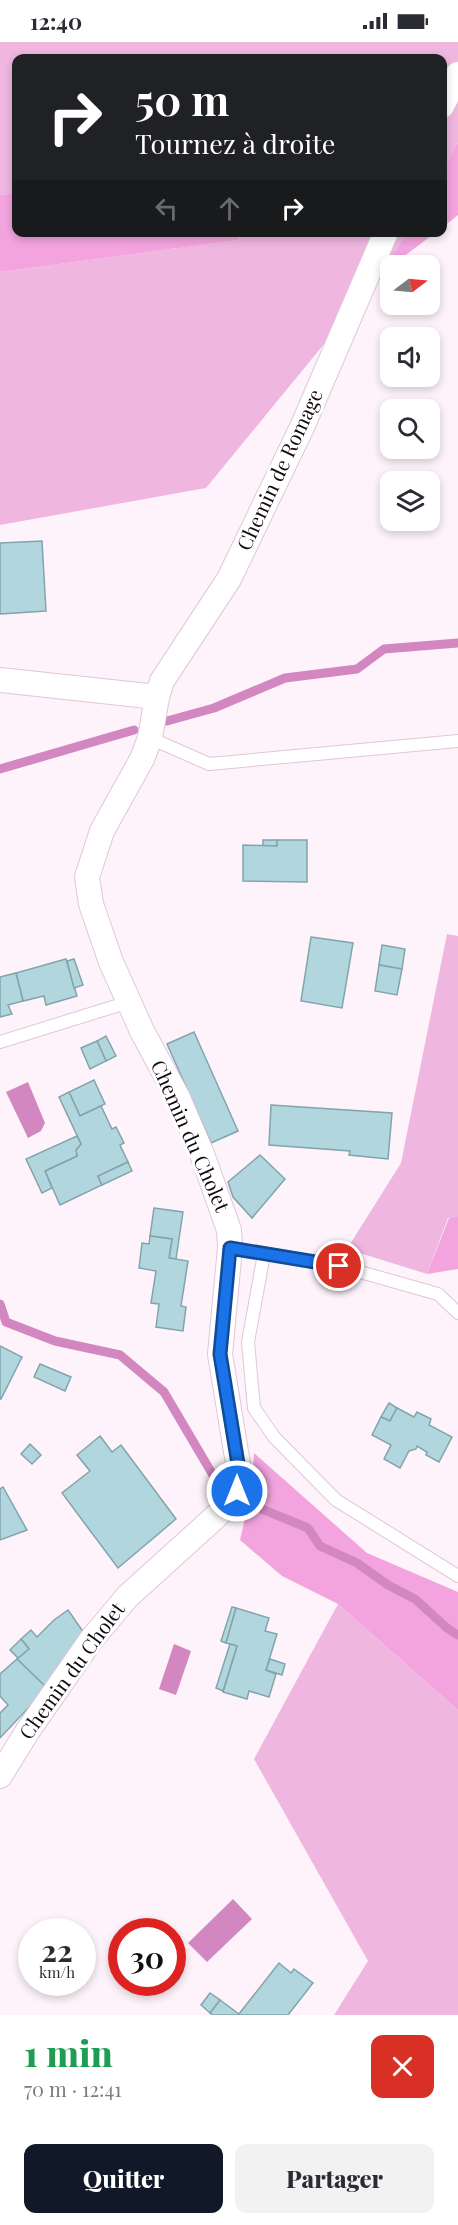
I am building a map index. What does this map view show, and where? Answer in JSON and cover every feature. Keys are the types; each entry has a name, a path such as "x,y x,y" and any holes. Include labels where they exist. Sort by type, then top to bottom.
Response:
{"street":[{"path":"447,96 458,74"},
{"name":"Chemin de Romage","path":"157,697 162,681 229,579 303,424 384,237"},
{"path":"0,680 157,697"},
{"name":"Chemin du Cholet","path":"3,1763 91,1640 126,1597 233,1501 240,1476 220,1354 230,1248 228,1224 202,1154 129,1002 102,938 91,904 87,877 102,831 142,759 150,738 157,697"}],"lane":[{"path":"150,738 209,764 458,741"},
{"path":"0,1042 129,1002"},
{"path":"230,1248 339,1266 438,1294 458,1313"},
{"path":"264,1254 248,1342 254,1408 274,1437 336,1500 458,1576"}],"shaded area":[{"path":"0,42 458,42 458,143 447,162 447,54 12,54 12,194 0,195"},
{"path":"458,143 458,215 447,224 447,162"},
{"path":"12,194 12,237 238,237 238,240 0,272 0,195"},
{"path":"237,237 404,237 393,255 380,255 380,276 206,488 0,525 0,272 237,240"},
{"path":"404,237 430,237 406,255 393,255"},
{"path":"447,934 458,936 458,1216 448,1218 427,1274 347,1249 401,1163"},
{"path":"28,1082 45,1123 41,1131 28,1138 6,1092"},
{"path":"458,1216 458,1269 427,1274 449,1218"},
{"path":"254,1453 367,1553 458,1592 458,1710 338,1604 282,1576 240,1540 252,1488"},
{"path":"338,1604 458,1710 458,2015 334,2015 368,1961 254,1759"},
{"path":"174,1644 191,1651 176,1695 159,1689"},
{"path":"233,1899 252,1919 207,1962 188,1943"}],"building":[{"path":"42,541 46,611 0,614 0,543"},
{"path":"263,840 277,840 277,846 263,846"},
{"path":"277,840 307,840 307,882 243,881 243,845 277,846"},
{"path":"311,937 353,943 342,1008 301,1001"},
{"path":"382,945 405,949 402,969 379,965"},
{"path":"66,959 77,996 46,1005 44,996 23,1001 16,973"},
{"path":"74,959 83,985 74,988 67,961"},
{"path":"379,965 402,969 397,995 375,991"},
{"path":"16,973 23,1001 8,1005 12,1014 0,1017 0,977"},
{"path":"194,1032 238,1131 211,1143 167,1044"},
{"path":"106,1036 116,1056 106,1061 97,1041"},
{"path":"97,1041 106,1061 90,1069 81,1048"},
{"path":"94,1080 105,1104 80,1116 69,1092"},
{"path":"69,1092 80,1116 101,1106 112,1129 116,1127 124,1143 120,1145 128,1162 98,1176 102,1185 60,1205 45,1171 77,1156 76,1150 81,1144 59,1097"},
{"path":"271,1105 392,1113 388,1159 349,1155 350,1151 269,1145"},
{"path":"77,1136 81,1144 76,1150 77,1156 45,1171 52,1188 42,1193 26,1159"},
{"path":"260,1155 285,1179 252,1218 233,1197 228,1182"},
{"path":"128,1162 132,1171 102,1185 98,1176"},
{"path":"154,1208 183,1212 176,1259 169,1258 172,1239 150,1236"},
{"path":"150,1236 172,1239 169,1258 188,1261 181,1306 186,1307 183,1331 156,1327 159,1304 151,1303 156,1271 139,1268 142,1243 149,1244"},
{"path":"0,1346 22,1357 1,1399 0,1399"},
{"path":"40,1364 71,1377 65,1391 34,1377"},
{"path":"389,1403 397,1408 390,1421 381,1417"},
{"path":"397,1408 414,1417 417,1412 431,1419 429,1425 452,1437 439,1462 426,1455 427,1452 417,1446 416,1449 409,1451 400,1468 384,1459 391,1445 372,1435 381,1417 390,1421"},
{"path":"100,1436 112,1452 121,1445 176,1519 118,1568 62,1493 90,1471 77,1455"},
{"path":"30,1444 41,1455 32,1464 21,1454"},
{"path":"3,1487 27,1530 0,1540 0,1489"},
{"path":"232,1607 236,1608 226,1643 221,1641"},
{"path":"236,1608 269,1618 265,1631 277,1634 266,1670 276,1674 269,1697 249,1691 247,1699 223,1692 237,1646 226,1643"},
{"path":"68,1610 84,1633 47,1688 17,1659 29,1649 21,1639 31,1630 37,1637"},
{"path":"21,1639 29,1649 18,1658 10,1650"},
{"path":"230,1644 237,1646 223,1691 216,1688"},
{"path":"17,1659 47,1688 0,1738 0,1713 8,1705 0,1696 0,1674"},
{"path":"270,1659 285,1664 282,1675 266,1670"},
{"path":"279,1963 291,1973 294,1969 313,1983 288,2015 213,2015 210,2013 220,2000 239,2014"},
{"path":"210,1993 220,2000 210,2013 201,2005"}],"waterway":[{"path":"167,721 214,708 285,678 357,669 384,649 458,643"},
{"path":"0,769 134,730"},
{"path":"0,1304 6,1322 55,1341 120,1355 164,1392 220,1487"},
{"path":"254,1506 308,1528 320,1546 357,1563 388,1585 415,1599 458,1635"}],"route":[{"path":"237,1491 240,1476 220,1354 230,1248 339,1266"}]}
